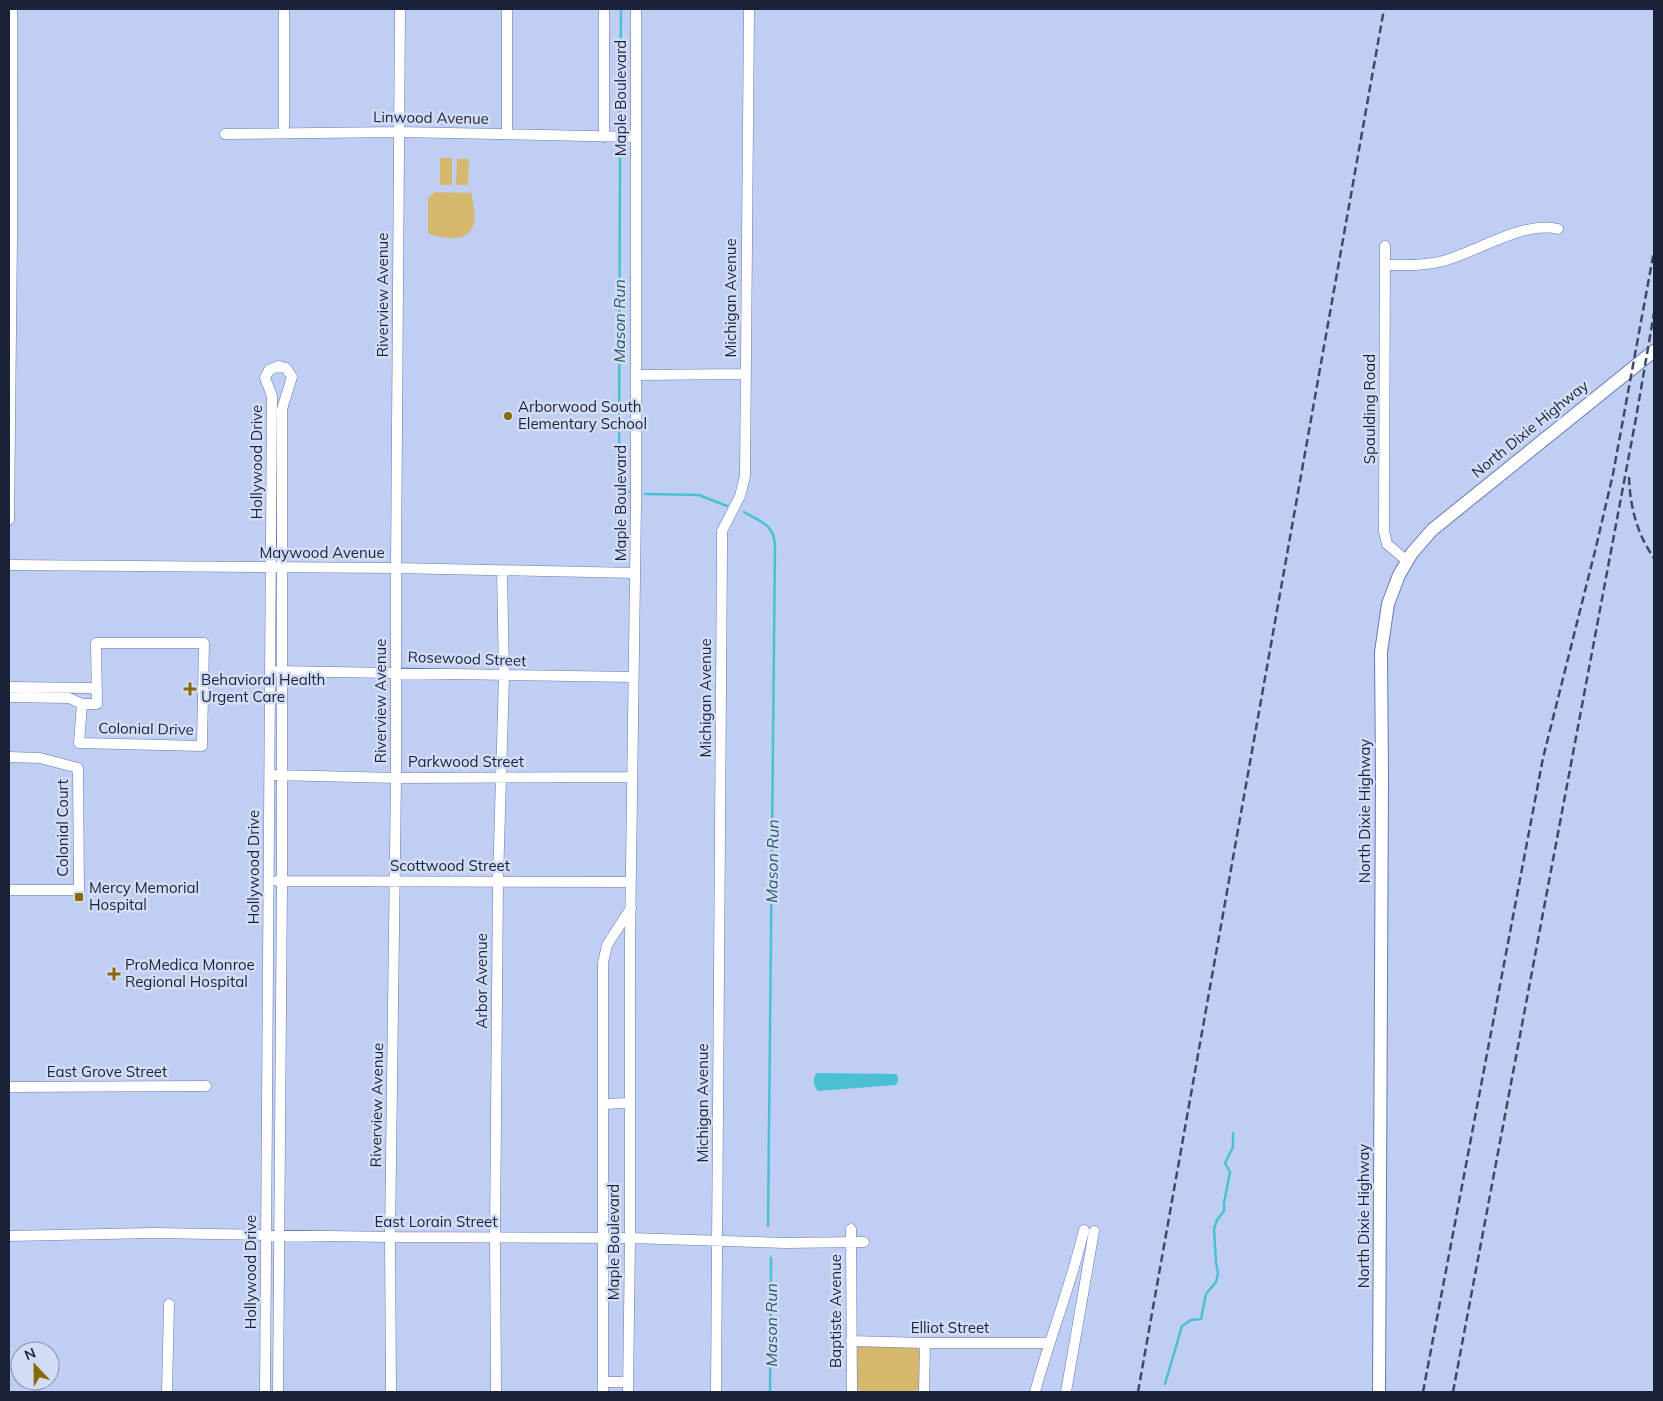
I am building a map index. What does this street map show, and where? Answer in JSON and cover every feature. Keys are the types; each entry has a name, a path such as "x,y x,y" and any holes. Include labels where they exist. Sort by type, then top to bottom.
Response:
{"main road":[{"name":"North Dixie Highway","path":"1380,1392 1382,793 1380,652 1388,604 1399,575 1407,561 1423,539 1445,518 1654,351"}],"street":[{"path":"9,520 12,9"},
{"path":"284,9 284,133"},
{"name":"Riverview Avenue","path":"391,1392 390,1237 397,672 400,9"},
{"path":"507,9 507,134"},
{"name":"Maple Boulevard","path":"604,9 604,137"},
{"name":"Maple Boulevard","path":"631,907 607,945 603,963 603,1387 628,1387 630,942 631,907 637,375 636,9"},
{"name":"Michigan Avenue","path":"716,1392 722,532 740,496 745,476 749,9"},
{"name":"Linwood Avenue","path":"225,134 400,132 636,137"},
{"path":"1385,265 1434,264 1524,230 1545,226 1558,229"},
{"name":"Spaulding Road","path":"1385,246 1384,531 1387,544 1407,561"},
{"name":"Hollywood Drive","path":"265,1392 270,775 276,671 282,568 282,409 292,377 286,368 279,366 269,370 265,378 272,396 271,568 276,671 282,775 278,1392"},
{"path":"637,375 746,374"},
{"name":"Maywood Avenue","path":"9,565 396,568 635,573"},
{"name":"Arbor Avenue","path":"496,1392 498,880 504,676 502,571"},
{"name":"Colonial Drive","path":"9,697 69,698 82,704 97,704 96,643 204,643 202,746 79,743 82,704"},
{"name":"Rosewood Street","path":"276,671 397,672 504,676 633,676"},
{"path":"9,687 92,688 96,692"},
{"name":"Colonial Court","path":"9,757 40,758 78,768 79,881 79,890 9,890"},
{"name":"Parkwood Street","path":"270,775 396,778 632,776"},
{"name":"Scottwood Street","path":"269,880 631,882"},
{"path":"607,945 619,940 630,942"},
{"name":"East Grove Street","path":"9,1087 206,1086"},
{"path":"604,1104 629,1103"},
{"name":"Baptiste Avenue","path":"851,1229 852,1392"},
{"path":"1066,1392 1089,1231"},
{"name":"East Lorain Street","path":"9,1236 153,1233 864,1242"},
{"path":"1035,1392 1049,1343 1086,1244"},
{"path":"167,1392 169,1304"},
{"name":"Elliot Street","path":"851,1341 1049,1343"},
{"path":"924,1343 924,1392"}],"shaded area":[{"path":"440,158 452,158 452,185 440,185"},
{"path":"457,159 469,159 468,185 456,185"},
{"path":"435,192 471,193 475,216 474,223 467,234 451,238 428,233 428,198"},
{"path":"817,1073 896,1074 898,1082 895,1085 818,1091 814,1082"},
{"path":"861,1344 917,1347 920,1354 921,1386 919,1389 913,1392 861,1392 855,1387 857,1347"}],"waterway":[{"name":"Mason Run","path":"620,128 621,9"},
{"name":"Mason Run","path":"620,147 619,477 620,483 629,492"},
{"name":"Mason Run","path":"645,494 699,495 727,506"},
{"name":"Mason Run","path":"744,512 766,524 772,533 775,546 768,1226"},
{"path":"1165,1384 1182,1326 1191,1320 1201,1319 1206,1294 1216,1282 1218,1273 1214,1229 1217,1220 1224,1211 1230,1172 1225,1163 1233,1147 1233,1133"},
{"name":"Mason Run","path":"770,1392 771,1258"}],"railway":[{"path":"1138,1392 1384,9"},
{"path":"1423,1392 1543,758 1613,474 1654,251"},
{"path":"1453,1392 1636,418 1654,313"},
{"path":"1629,477 1631,499 1639,530 1654,558"}],"place":[{"name":"Arborwood South Elementary School","path":"508,416"},
{"name":"Behavioral Health Urgent Care","path":"190,689"},
{"name":"Mercy Memorial Hospital","path":"79,897"},
{"name":"ProMedica Monroe Regional Hospital","path":"114,974"}]}
